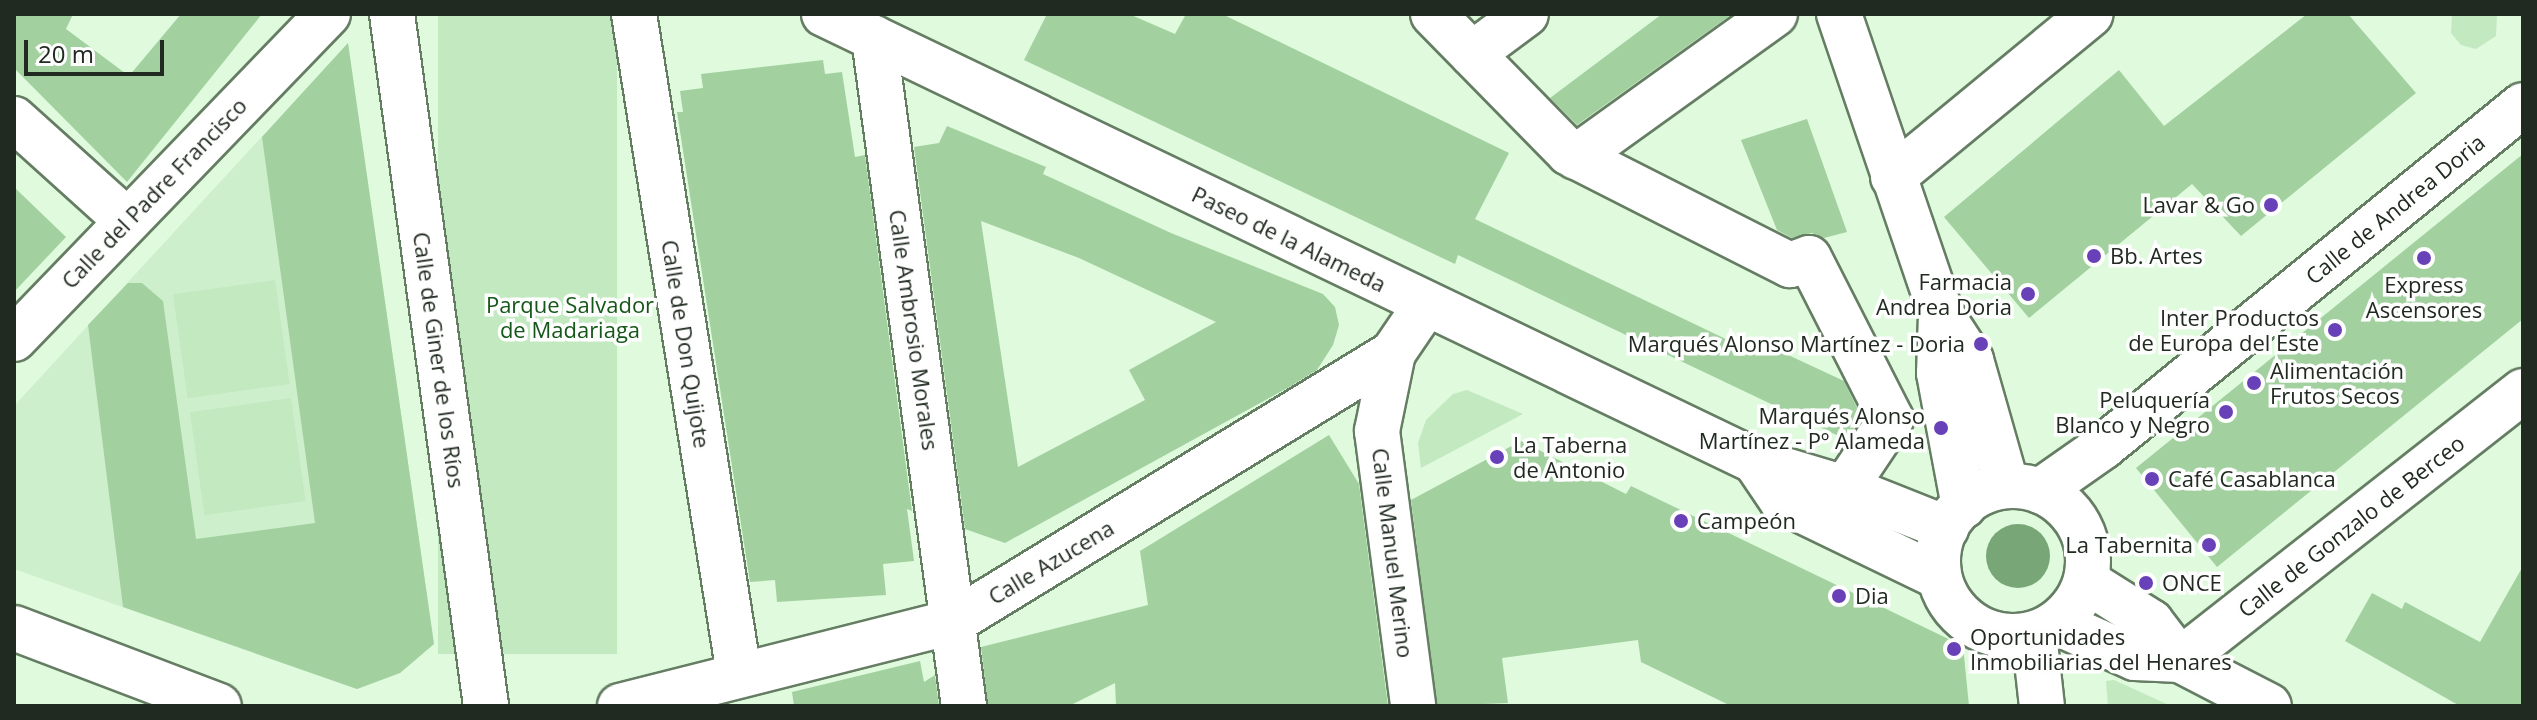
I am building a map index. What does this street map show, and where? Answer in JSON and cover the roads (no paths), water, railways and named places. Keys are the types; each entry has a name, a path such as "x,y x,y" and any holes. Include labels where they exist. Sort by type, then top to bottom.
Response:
{"street":[{"name":"Calle del Padre Francisco","path":"14,339 328,14"},
{"name":"Calle de Giner de los Ríos","path":"392,14 486,706"},
{"name":"Calle de Don Quijote","path":"634,14 739,674"},
{"name":"Paseo de la Alameda","path":"824,14 1425,306 1755,461 1955,517"},
{"path":"1433,14 1576,157 1790,265 1809,258 1891,419 1845,488"},
{"path":"1472,54 1526,14"},
{"path":"1576,157 1775,14"},
{"path":"1839,14 1941,314 1971,360 2024,488"},
{"path":"1893,177 2091,14"},
{"name":"Calle Ambrosio Morales","path":"874,38 964,706"},
{"name":"Calle de Andrea Doria","path":"2024,488 2104,446 2523,105"},
{"path":"14,119 126,220"},
{"name":"Calle Azucena","path":"620,706 953,622 1393,353 1425,306"},
{"path":"1939,577 1955,517 1939,373 1941,314"},
{"name":"Calle Manuel Merino","path":"1393,353 1377,431 1413,706"},
{"name":"Calle de Gonzalo de Berceo","path":"2180,660 2523,391"},
{"path":"1755,461 1782,501 1939,577 1964,619 2010,637 2046,628 2075,604 2086,581 2088,559 2079,528 2059,502 2024,488 1955,517"},
{"path":"2086,581 2151,622 2180,660"},
{"path":"14,628 219,706"},
{"path":"2046,628 2135,658 2180,660 2269,706"},
{"path":"2042,706 2046,628"}],"place":[{"name":"Lavar & Go","path":"2271,205"},
{"name":"Bb. Artes","path":"2094,256"},
{"name":"Express Ascensores","path":"2424,258"},
{"name":"Farmacia Andrea Doria","path":"2028,294"},
{"name":"Inter Productos de Europa del Este","path":"2335,330"},
{"name":"Marqués Alonso Martínez - Doria","path":"1981,344"},
{"name":"Alimentación Frutos Secos","path":"2254,383"},
{"name":"Peluquería Blanco y Negro","path":"2226,412"},
{"name":"Marqués Alonso Martínez - Pº Alameda","path":"1941,428"},
{"name":"La Taberna de Antonio","path":"1497,457"},
{"name":"Café Casablanca","path":"2152,479"},
{"name":"Campeón","path":"1681,521"},
{"name":"La Tabernita","path":"2209,545"},
{"name":"ONCE","path":"2146,583"},
{"name":"Dia","path":"1839,596"},
{"name":"Oportunidades Inmobiliarias del Henares","path":"1954,649"}],"park label":[{"name":"Parque Salvador de Madariaga","path":"570,316"}]}
